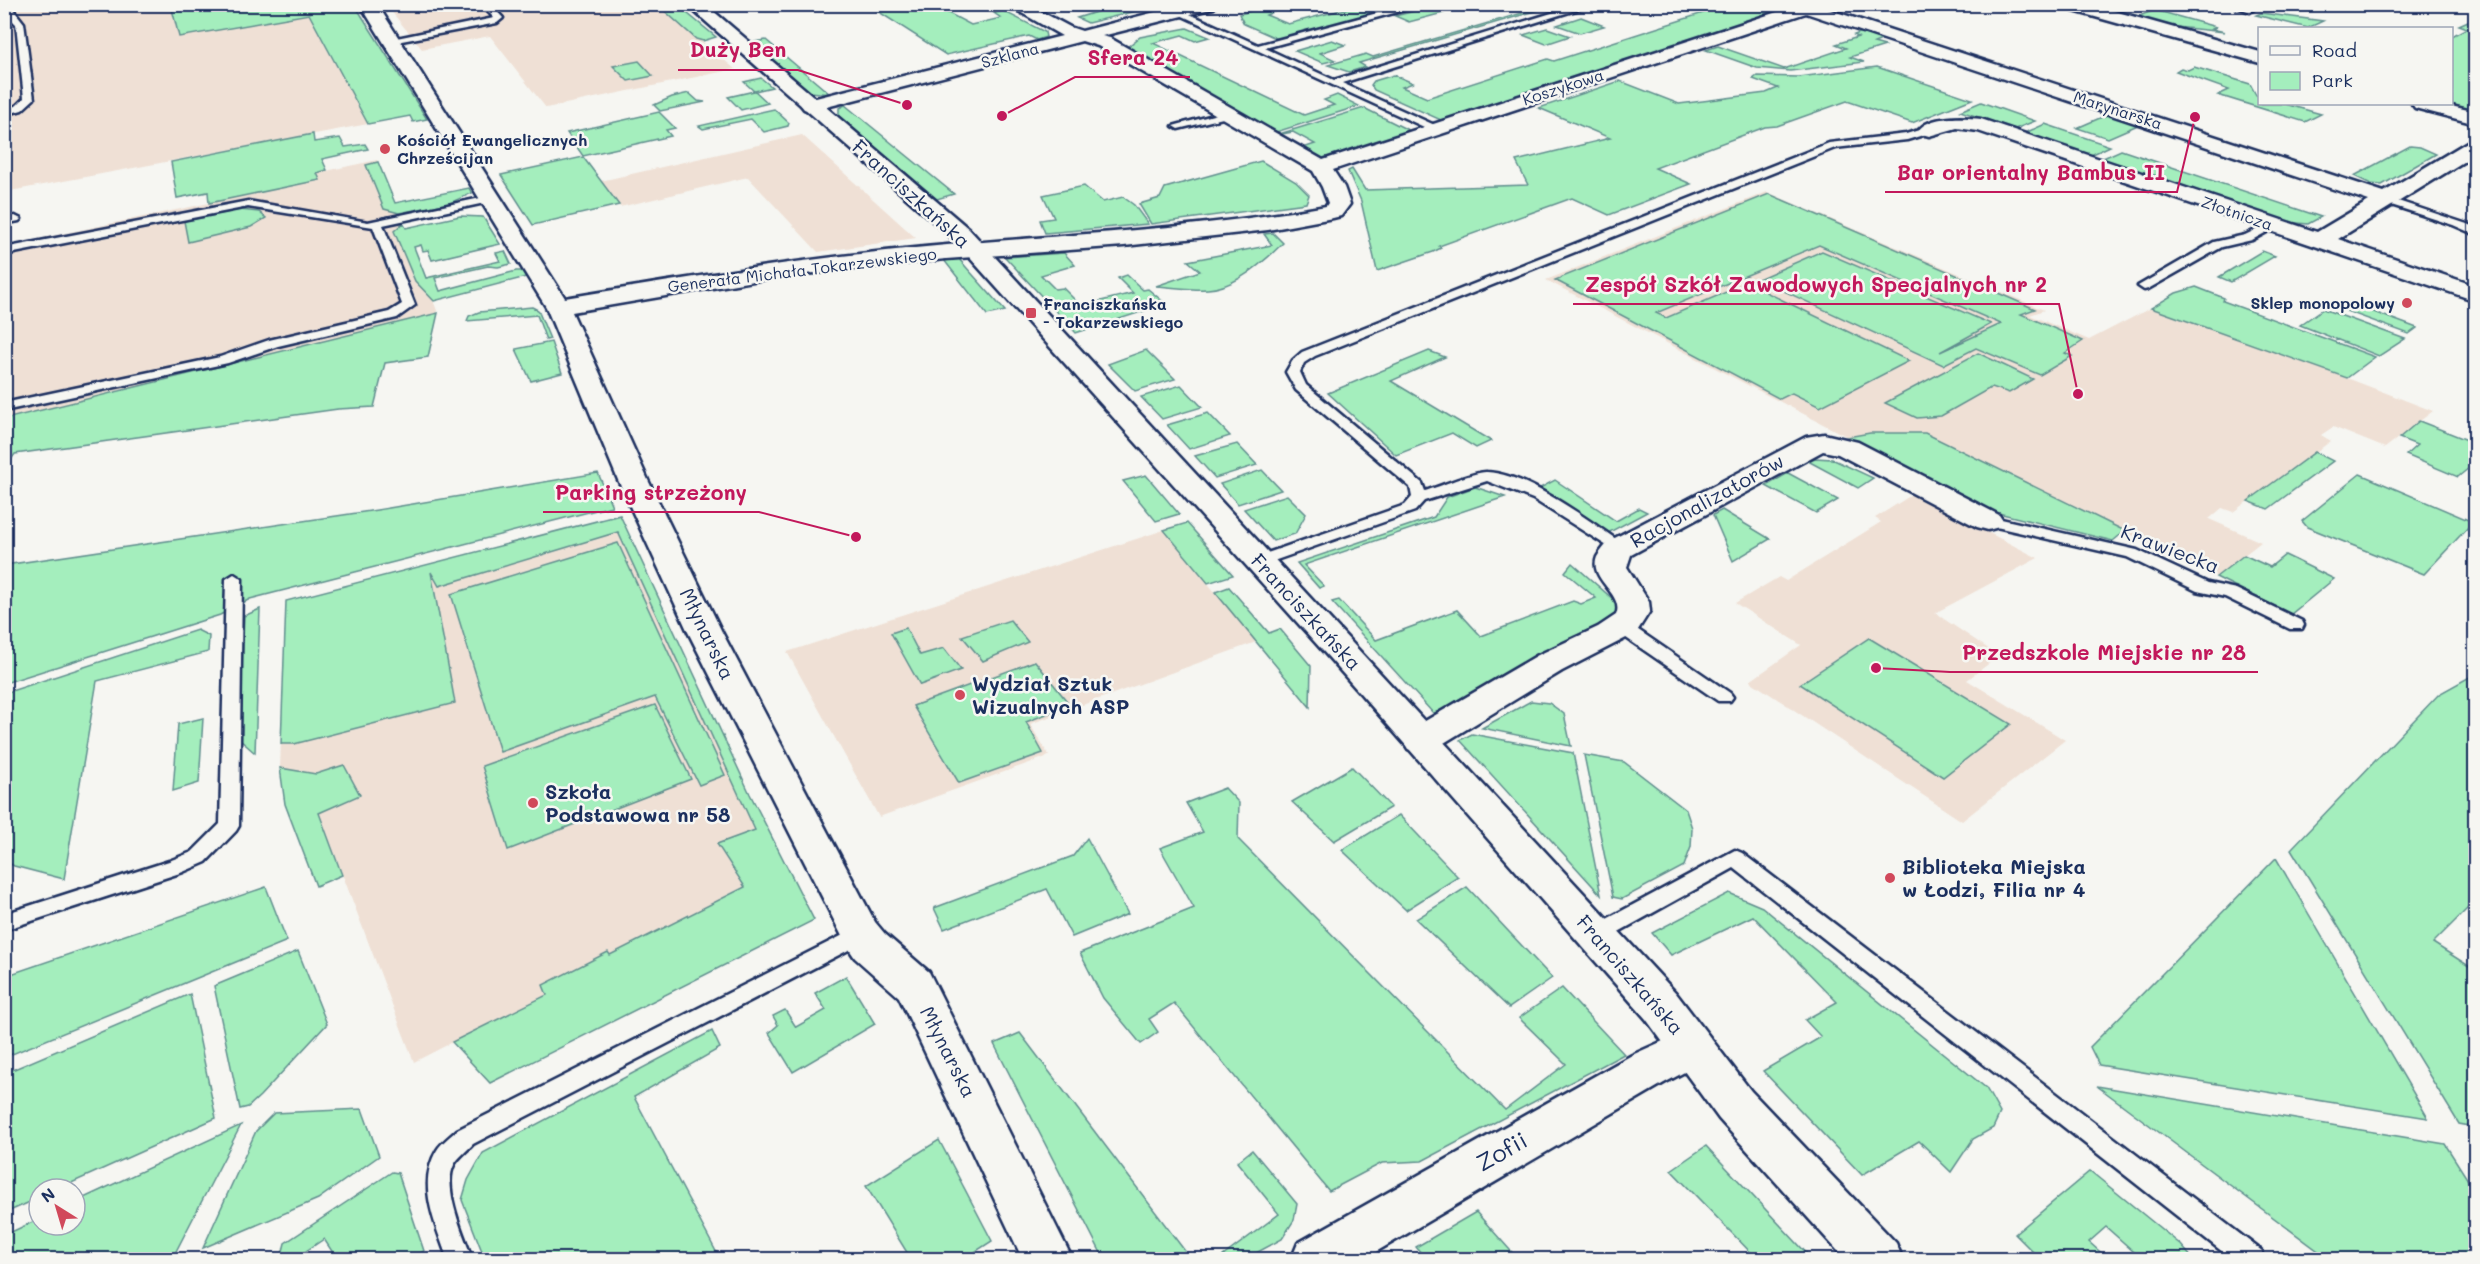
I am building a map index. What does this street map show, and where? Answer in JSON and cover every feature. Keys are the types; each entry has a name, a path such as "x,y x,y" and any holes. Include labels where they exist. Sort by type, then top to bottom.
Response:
{"street":[{"name":"Młynarska","path":"368,4 558,307 629,471 700,621 861,934 870,946 914,985 1049,1260"},
{"name":"Franciszkańska","path":"693,4 961,234 1597,934 1661,1006 1735,1105 1879,1260"},
{"path":"1014,4 1064,31 1104,42 1321,167"},
{"name":"Szklana","path":"811,105 1208,4"},
{"path":"2068,4 2258,58"},
{"name":"Koszykowa","path":"1321,167 1799,6"},
{"name":"Marynarska","path":"1799,6 2386,200"},
{"path":"2426,105 2475,118"},
{"name":"Złotnicza","path":"1929,130 1944,123 1981,125 2475,294"},
{"path":"2319,241 2475,145"},
{"name":"Generała Michała Tokarzewskiego","path":"558,307 721,278 974,249 1134,238 1269,223 1332,211 1339,204 1333,187 1321,167"},
{"name":"Racjonalizatorów","path":"1622,627 1634,612 1634,603 1615,578 1611,565 1613,557 1620,548 1816,443 1824,442 1848,448 1988,521"},
{"path":"1421,740 1570,652 1622,627"},
{"name":"Zofii","path":"1314,1260 1647,1069 1692,1047"}],"lane":[{"path":"4,112 19,108 29,99 20,23 8,14 5,4"},
{"path":"391,40 497,20 499,18 485,4"},
{"path":"1256,48 1423,4"},
{"path":"1333,83 1591,4"},
{"path":"2233,4 2250,9"},
{"path":"1178,12 1435,129"},
{"path":"1178,126 1228,114"},
{"path":"1419,498 1417,486 1301,387 1293,372 1294,365 1301,358 1310,352 1833,145 1907,137 1929,130"},
{"path":"4,252 248,204 359,224 377,224 490,199"},
{"name":"Marynarska","path":"2386,200 2457,223 2475,232"},
{"path":"4,407 223,360 274,343 393,315 409,305 377,224"},
{"path":"2144,286 2218,244 2248,238 2272,225"},
{"path":"1259,561 1410,508 1419,498 1486,476 1524,488 1620,548"},
{"name":"Krawiecka","path":"1988,521 2132,553 2203,587 2230,593 2296,625"},
{"path":"4,922 176,867 199,857 230,826 234,579"},
{"path":"1622,627 1724,696"},
{"path":"1597,934 1735,858 2253,1260"},
{"path":"461,1260 443,1209 440,1178 445,1159 465,1137 861,934"}],"shaded area":[{"path":"4,5 171,5 179,36 309,14 368,124 5,192"},
{"path":"386,5 658,5 735,69 546,108 490,36 422,49"},
{"path":"802,135 916,238 818,252 748,177 620,207 601,181"},
{"path":"377,160 438,313 5,419 4,246 319,180 317,173"},
{"path":"1767,192 2044,310 2030,315 2089,340 2151,308 2433,411 2385,448 2333,427 2321,435 2331,441 2233,512 2222,508 2209,519 2261,542 2216,577 2125,532 2113,541 1990,511 1546,280"},
{"path":"1913,494 2038,558 1935,613 1999,656 1967,680 2065,740 1962,821 1750,681 1801,645 1735,603 1779,577 1786,581 1881,522 1875,518"},
{"name":"Szkoła Podstawowa nr 58","path":"620,515 750,794 814,920 490,1083 453,1042 414,1062 319,813 280,768 286,601"},
{"name":"Wydział Sztuk Wizualnych ASP","path":"1164,530 1256,642 1030,724 1049,756 879,817 787,652"}],"green space":[{"path":"198,4 355,5 427,119 413,122 410,116 368,124 309,14 179,37 172,9"},
{"path":"658,5 677,5 716,37 703,41 696,39"},
{"path":"868,5 933,5 971,25 1001,18 994,13 1003,11 1045,32 1046,37 1037,40 1029,36 946,55"},
{"path":"1081,5 1161,5 1088,23 1077,18 1096,12"},
{"path":"1360,5 1409,5 1278,39 1244,24 1239,14 1264,8 1276,11 1266,15 1288,24"},
{"path":"1439,5 1473,5 1409,22 1395,16"},
{"path":"1549,5 1556,5 1359,63 1366,67 1349,72 1328,65 1366,54 1373,57"},
{"path":"1728,5 1777,5 1791,9 1443,121 1374,90 1371,85 1374,81 1394,75 1413,83 1402,87 1427,98 1548,59 1554,61"},
{"path":"2117,10 2139,16 2155,10 2216,27 2212,29 2225,32 2156,25 2110,12"},
{"path":"2261,13 2323,21 2310,27 2304,27 2256,15"},
{"path":"1581,17 1604,26 1580,33 1557,25"},
{"path":"2475,18 2475,111 2445,105 2453,105 2453,35 2467,28 2459,25"},
{"path":"1187,28 1209,37 1195,41 1182,35 1153,43 1304,115 1334,105 1324,100 1337,95 1359,106 1273,133 1126,48 1140,37"},
{"path":"1547,28 1570,36 1546,44 1523,35"},
{"path":"1862,32 1884,39 1874,43 1885,46 1850,57 1864,62 1790,71 1757,68 1706,50 1718,46 1784,69 1846,48 1836,44 1858,37 1854,35"},
{"path":"766,40 830,94 810,92 753,42"},
{"path":"1332,40 1345,45 1320,53 1335,60 1323,63 1295,51"},
{"path":"639,61 653,76 628,81 613,66"},
{"path":"1877,67 1972,99 1912,123 1847,101 1777,126 1765,127 1655,168 1691,184 1609,215 1572,198 1439,246 1441,248 1433,252 1377,271 1361,201 1348,171 1352,169 1365,190 1528,185 1516,161 1610,138 1539,108 1620,81 1679,104 1766,93 1778,88 1753,79 1757,76 1799,77"},
{"path":"2194,67 2250,84 2258,96 2258,105 2289,105 2321,114 2305,122 2218,95 2229,90 2176,71 2181,68 2188,70"},
{"path":"761,78 772,87 755,91 768,103 741,110 728,97 754,91 744,82"},
{"path":"689,93 698,101 705,102 660,111 654,105 672,97"},
{"path":"1981,102 2035,121 2015,129 1960,111"},
{"path":"845,105 954,194 937,199 839,116 839,108"},
{"path":"1364,108 1410,131 1330,159 1321,159 1300,149 1315,144 1293,132 1276,135"},
{"path":"774,109 789,123 788,126 764,132 751,119 703,129 699,126"},
{"path":"659,112 675,128 666,130 671,136 583,156 567,133"},
{"path":"2109,114 2140,124 2108,138 2077,128"},
{"path":"2045,124 2110,146 2091,155 2025,133"},
{"path":"313,134 314,142 340,138 345,147 365,144 368,149 322,159 327,170 317,173 320,180 209,203 208,192 177,198 171,162"},
{"path":"2410,146 2420,147 2436,154 2382,185 2371,184 2354,176"},
{"path":"2121,150 2321,217 2308,224 2286,222 2101,159"},
{"path":"583,157 619,205 533,225 501,175"},
{"path":"1261,161 1296,182 1309,195 1306,203 1151,224 1139,204 1160,198 1165,188"},
{"path":"378,162 395,203 469,188 472,193 450,203 399,213 384,209 366,165"},
{"path":"1084,186 1103,202 1123,197 1134,205 1148,224 1045,233 1040,220 1054,218 1043,195"},
{"path":"1769,194 2035,309 2021,314 2083,341 2065,353 2072,356 2040,375 1976,348 1943,365 1758,279 1822,251 1991,324 1940,352 2001,324 1819,245 1656,313 1666,318 1747,283 1909,361 1820,407 1792,393 1780,399 1555,280"},
{"path":"240,210 259,212 266,218 251,227 188,242 184,221"},
{"path":"460,216 483,217 500,244 432,260 428,250 423,251 421,245 414,247 426,278 500,261 496,253 505,251 511,264 498,267 488,266 435,278 440,291 516,271 524,271 526,277 434,301 415,281 394,231 403,223 406,228"},
{"path":"1273,233 1283,243 1258,265 1228,284 1208,289 1156,286 1200,271 1188,261 1272,245 1264,234"},
{"path":"2262,251 2275,256 2231,282 2219,277"},
{"path":"1064,253 1075,265 1041,275 1055,289 1063,288 1081,306 1133,293 1118,278 1127,275 1143,290 1148,289 1166,304 1076,333 1005,257"},
{"path":"949,257 958,258 1005,311 987,315 944,260 786,278 786,275"},
{"path":"2196,287 2224,298 2223,301 2375,357 2347,378 2151,308 2176,293"},
{"path":"2352,304 2417,328 2409,334 2346,311 2345,308"},
{"path":"532,307 538,310 550,339 546,340 537,315 467,321 469,316 479,312"},
{"path":"2323,309 2405,339 2379,356 2300,325"},
{"path":"438,313 428,357 385,363 374,407 338,409 15,454 5,468 5,419"},
{"path":"551,342 562,373 531,381 516,349"},
{"path":"1146,350 1175,379 1135,391 1108,364"},
{"path":"1429,351 1445,357 1391,381 1491,441 1476,448 1452,433 1396,455 1328,393"},
{"path":"1978,353 2033,379 2009,393 1992,387 1941,416 1917,418 1885,403"},
{"path":"1181,385 1202,407 1162,419 1141,397"},
{"path":"1208,413 1230,436 1189,449 1167,425"},
{"path":"2419,421 2475,443 2475,463 2458,477 2406,455 2417,445 2399,438"},
{"path":"1870,433 1925,433 2125,531 2113,541 1990,511 1847,437"},
{"path":"1237,444 1257,465 1215,478 1195,456"},
{"path":"2315,452 2333,461 2268,509 2248,501"},
{"path":"1815,458 1832,459 1873,478 1858,488 1808,461"},
{"path":"1262,470 1281,490 1238,504 1220,484"},
{"path":"598,473 612,506 250,599 220,615 5,683 5,565 377,510"},
{"path":"1788,473 1838,500 1816,513 1766,486"},
{"path":"2360,474 2473,522 2424,574 2307,527 2302,521"},
{"path":"1146,475 1179,514 1156,521 1123,481"},
{"path":"1555,480 1616,521 1639,508 1647,512 1608,533 1540,488"},
{"path":"1475,487 1505,497 1304,565 1324,586 1319,588 1297,563 1434,517 1447,497"},
{"path":"1287,495 1306,514 1295,534 1273,541 1244,509"},
{"path":"1722,510 1770,539 1733,561 1713,515"},
{"path":"620,515 750,794 814,920 490,1083 452,1042 547,995 543,985 608,952 610,955 745,887 717,844 755,830 618,532 439,586 431,572 455,703 294,744 281,744 286,601"},
{"path":"1187,523 1233,575 1208,583 1164,530"},
{"path":"618,543 725,775 699,785 655,697 500,752 451,594"},
{"path":"2244,555 2270,567 2285,555 2334,579 2291,614 2216,577"},
{"path":"1572,563 1615,601 1618,610 1614,618 1446,710 1433,713 1332,602 1339,600 1376,640 1457,610 1481,636 1573,601 1581,604 1596,598 1565,572"},
{"path":"1229,587 1269,633 1280,629 1311,666 1310,707 1215,592"},
{"path":"260,609 255,753 239,739 244,616"},
{"path":"1010,620 1028,642 983,661 962,636"},
{"path":"906,628 920,655 944,648 961,670 920,685 891,633"},
{"path":"197,630 209,636 208,652 97,681 64,879 14,866 5,861 5,693"},
{"path":"1869,638 2011,724 1943,777 1800,684"},
{"path":"1035,661 1070,705 1026,722 1043,753 959,783 913,706"},
{"path":"2475,674 2475,901 2433,943 2475,970 2475,1127 2459,1124 2291,849 2439,694"},
{"path":"1531,701 1549,703 1564,714 1571,746 1482,728"},
{"path":"655,705 691,779 508,850 482,766"},
{"path":"203,718 199,783 173,791 178,724"},
{"path":"1472,734 1573,753 1601,895 1460,740"},
{"path":"1584,755 1624,762 1686,810 1692,828 1691,847 1684,866 1622,899 1613,897"},
{"path":"344,765 360,795 319,813 342,875 316,886 285,804 280,768 316,774"},
{"path":"1352,767 1391,807 1334,841 1292,802"},
{"path":"1225,788 1239,803 1238,839 1505,1110 1566,1064 1519,1018 1562,988 1624,1054 1422,1161 1382,1163 1329,1191 1174,1003 1149,1019 1158,1032 1141,1044 1103,998 1080,953 1194,908 1160,848 1203,832 1186,803"},
{"path":"1399,815 1458,877 1406,910 1342,850"},
{"path":"1087,838 1128,914 1072,937 1047,889 944,929 934,908 1073,856"},
{"path":"2276,858 2428,1118 2099,1065 2090,1047"},
{"path":"266,887 287,941 5,1057 5,976"},
{"path":"1467,887 1552,978 1509,1008 1416,919"},
{"path":"1729,893 1762,907 1986,1088 2000,1113 1993,1128 1973,1139 1951,1172 1919,1141 1862,1175 1763,1071 1821,1037 1805,1020 1837,1002 1753,916 1671,955 1652,933"},
{"path":"298,951 327,1024 260,1096 248,1107 240,1109 214,986"},
{"path":"846,976 875,1024 793,1072 769,1033 778,1025 773,1016 785,1010 796,1027 826,1010 815,993"},
{"path":"190,994 216,1118 85,1177 27,1177 27,1203 5,1213 5,1073"},
{"path":"712,1031 720,1048 634,1097 720,1259 485,1259 462,1200 468,1180 483,1153"},
{"path":"1020,1033 1191,1259 1104,1259 994,1044"},
{"path":"2097,1086 2445,1144 2475,1191 2475,1259 2329,1259"},
{"path":"362,1109 379,1156 318,1199 203,1248 256,1131 274,1113"},
{"path":"241,1125 172,1259 5,1259 5,1235 27,1225 27,1237 87,1237 87,1196"},
{"path":"939,1140 992,1241 964,1259 911,1259 866,1186"},
{"path":"1706,1146 1812,1259 1757,1259 1671,1170"},
{"path":"1252,1150 1297,1204 1294,1220 1282,1239 1245,1259 1219,1259 1279,1214 1237,1162"},
{"path":"2090,1171 2181,1245 2193,1259 2142,1259 2106,1227 2089,1242 2108,1259 2040,1259 2015,1234"},
{"path":"392,1172 398,1173 424,1251 410,1259 337,1259 324,1239 294,1259 281,1259 285,1243"},
{"path":"1476,1212 1518,1259 1426,1259 1416,1247"}],"place":[{"name":"Duży Ben","path":"907,105"},
{"name":"Sfera 24","path":"1002,116"},
{"name":"Bar orientalny Bambus II","path":"2195,117"},
{"name":"Kościół Ewangelicznych Chrześcijan","path":"385,149"},
{"name":"Sklep monopolowy","path":"2407,303"},
{"name":"Franciszkańska - Tokarzewskiego","path":"1031,313"},
{"name":"Zespół Szkół Zawodowych Specjalnych nr 2","path":"2078,394"},
{"name":"Parking strzeżony","path":"856,537"},
{"name":"Przedszkole Miejskie nr 28","path":"1876,668"},
{"name":"Wydział Sztuk Wizualnych ASP","path":"960,695"},
{"name":"Szkoła Podstawowa nr 58","path":"533,803"},
{"name":"Biblioteka Miejska w Łodzi, Filia nr 4","path":"1890,878"}]}
